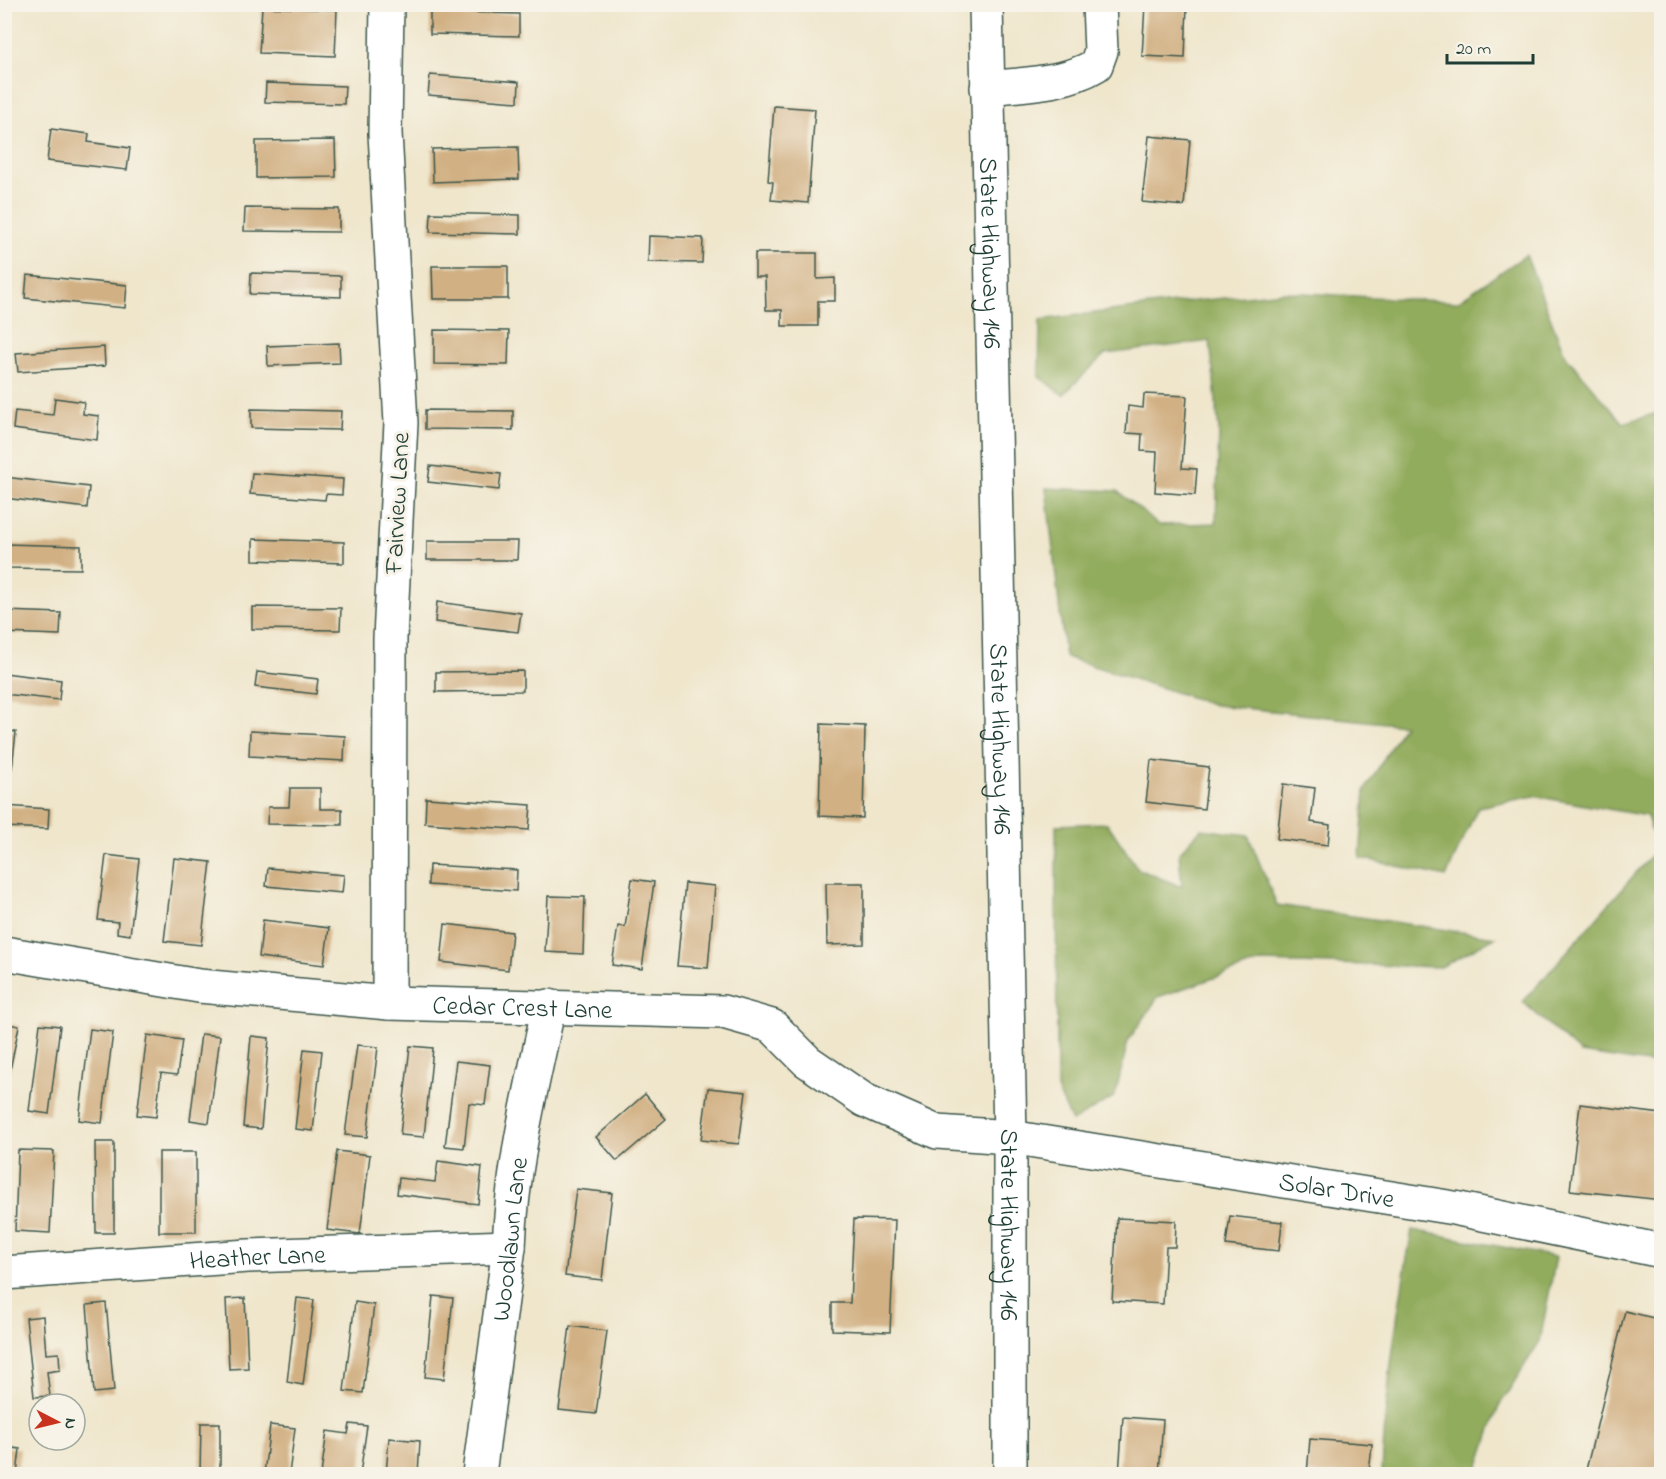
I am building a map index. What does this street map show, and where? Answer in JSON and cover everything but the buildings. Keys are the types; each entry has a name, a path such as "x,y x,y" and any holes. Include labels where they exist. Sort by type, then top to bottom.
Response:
{"street":[{"name":"Fairview Lane","path":"387,4 385,133 400,423 390,638 389,1003"},
{"name":"State Highway 146","path":"986,4 1010,1137 1010,1474"},
{"path":"987,88 1052,80 1085,72 1096,65 1101,51 1100,4"},
{"name":"Cedar Crest Lane","path":"4,953 199,986 389,1003 723,1012 772,1026 807,1060 864,1100 926,1128 937,1132 1010,1137"},
{"name":"Woodlawn Lane","path":"479,1474 509,1247 510,1209 524,1120 549,1006"},
{"name":"Solar Drive","path":"1010,1137 1454,1208 1662,1251"},
{"name":"Heather Lane","path":"4,1273 248,1256 509,1247"}],"green space":[{"path":"1526,255 1565,355 1623,423 1661,412 1661,1065 1580,1053 1523,1002 1657,849 1647,816 1534,796 1478,807 1446,877 1360,858 1365,790 1404,725 1215,705 1065,657 1046,488 1117,491 1159,525 1216,523 1219,431 1210,341 1105,354 1063,395 1039,377 1040,320 1285,292 1457,302"},
{"path":"1107,823 1138,869 1182,887 1179,853 1201,829 1248,835 1277,905 1495,937 1441,967 1261,962 1158,997 1128,1041 1115,1096 1072,1122 1057,1089 1056,825"},
{"path":"1412,1230 1556,1257 1540,1341 1499,1406 1476,1474 1382,1474 1392,1352"}]}
